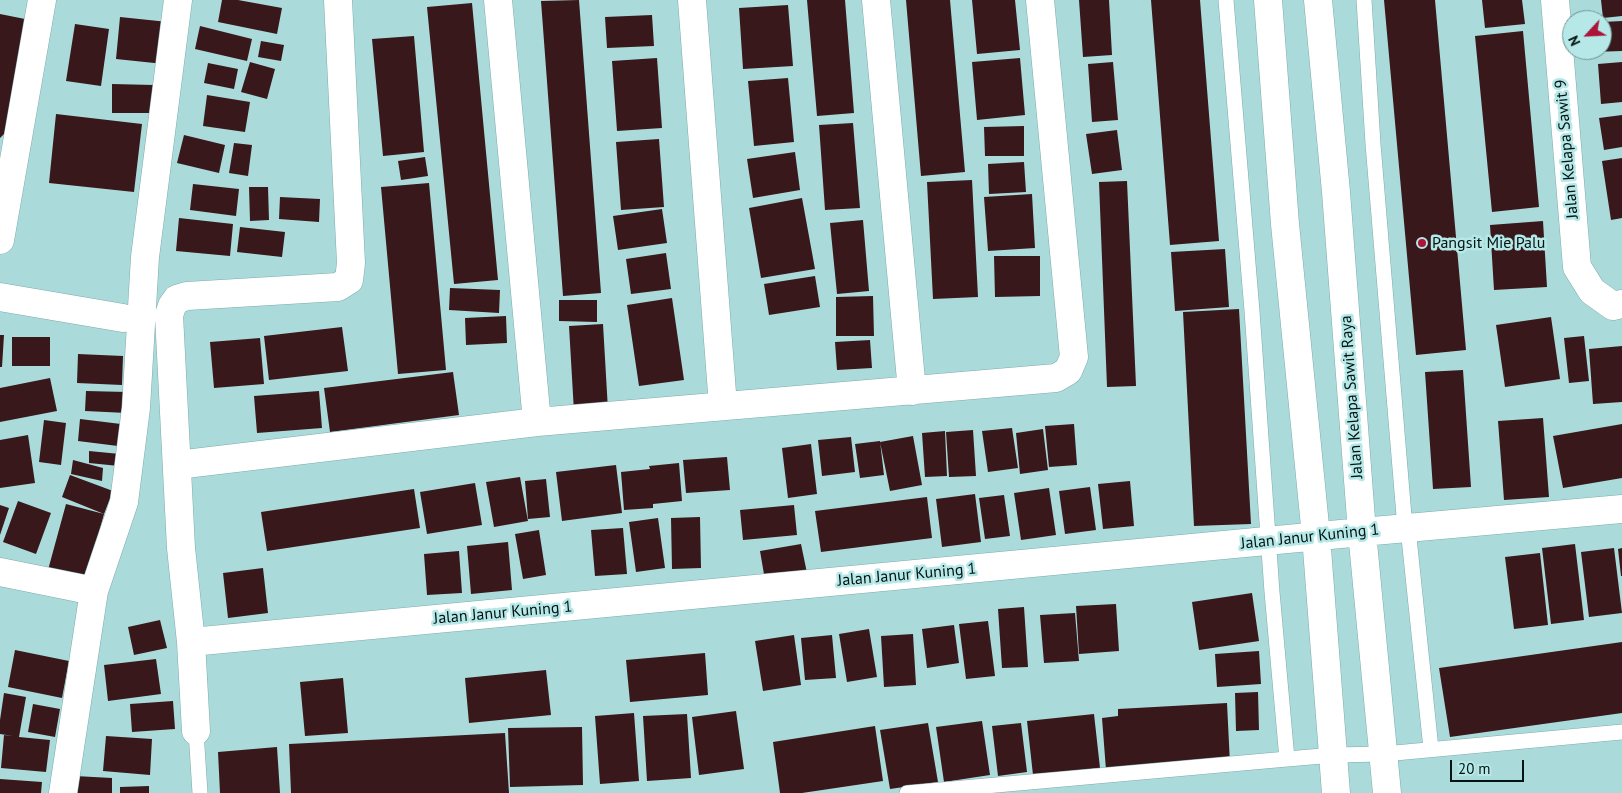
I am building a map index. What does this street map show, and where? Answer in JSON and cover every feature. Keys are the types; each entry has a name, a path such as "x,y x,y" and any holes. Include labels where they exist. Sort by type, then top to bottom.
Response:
{"street":[{"path":"0,240 42,0"},
{"path":"62,793 94,591 124,502 136,408 145,257 178,0"},
{"path":"196,731 192,642 181,548 169,315 177,299 187,296 338,286 345,283 350,276 351,263 338,0"},
{"path":"498,0 537,422"},
{"path":"692,0 723,406"},
{"path":"876,0 912,391"},
{"path":"177,465 537,422 1056,378 1068,371 1074,357 1040,0"},
{"path":"1268,0 1285,224 1316,536 1336,793"},
{"name":"Jalan Kelapa Sawit Raya","path":"1318,0 1362,532 1384,754 1386,793"},
{"name":"Jalan Kelapa Sawit 9","path":"1554,0 1577,268 1592,291 1613,306 1622,304"},
{"path":"0,297 123,318"},
{"name":"Jalan Janur Kuning 1","path":"192,642 1622,509"},
{"path":"0,572 94,591"}],"lane":[{"path":"1226,0 1287,759"},
{"path":"1364,0 1373,144 1406,528 1431,749"},
{"path":"196,731 200,793"},
{"path":"907,793 1334,755 1384,754 1622,732"}],"building":[{"path":"222,0 238,0 282,8 277,34 218,22"},
{"path":"579,0 601,293 563,296 541,1"},
{"path":"807,0 845,0 854,113 817,116"},
{"path":"906,0 950,0 965,172 921,176"},
{"path":"972,0 1015,0 1020,50 977,54"},
{"path":"1079,0 1109,0 1112,55 1083,57"},
{"path":"1151,0 1200,0 1219,241 1170,245"},
{"path":"1384,0 1435,0 1466,350 1416,355"},
{"path":"1482,0 1522,0 1525,24 1485,28"},
{"path":"1601,0 1622,0 1622,16 1612,17 1612,10 1602,10"},
{"path":"472,3 498,280 454,284 427,7"},
{"path":"788,5 793,66 743,69 739,8"},
{"path":"0,14 25,19 5,133 0,138"},
{"path":"652,15 654,46 607,48 605,17"},
{"path":"120,17 168,22 164,64 116,59"},
{"path":"1622,21 1622,51 1612,51 1612,22"},
{"path":"75,24 109,29 101,86 66,81"},
{"path":"200,26 252,39 247,61 195,49"},
{"path":"1523,31 1539,207 1492,212 1475,36"},
{"path":"414,36 424,152 383,156 372,39"},
{"path":"261,41 284,45 281,61 258,57"},
{"path":"657,58 662,128 617,131 612,61"},
{"path":"1020,58 1025,115 977,120 972,62"},
{"path":"250,62 275,69 267,99 241,92"},
{"path":"1113,62 1118,120 1092,122 1088,64"},
{"path":"1622,62 1622,102 1601,104 1598,64"},
{"path":"208,63 238,69 234,89 204,83"},
{"path":"788,78 794,142 754,146 748,81"},
{"path":"112,84 154,85 154,113 112,113"},
{"path":"207,95 250,102 245,132 203,126"},
{"path":"56,114 142,124 134,192 49,183"},
{"path":"1622,115 1622,147 1604,150 1599,118"},
{"path":"853,123 860,208 825,210 819,125"},
{"path":"1024,126 1024,156 985,156 984,127"},
{"path":"1117,130 1122,170 1092,174 1086,134"},
{"path":"184,135 225,145 219,173 177,163"},
{"path":"659,139 664,207 621,210 616,142"},
{"path":"234,143 252,145 248,176 229,173"},
{"path":"795,152 800,190 753,198 747,159"},
{"path":"425,157 428,176 401,180 398,161"},
{"path":"1622,158 1622,218 1611,220 1602,161"},
{"path":"1024,162 1026,192 989,194 988,164"},
{"path":"972,180 978,297 933,299 927,182"},
{"path":"1127,181 1136,386 1107,387 1099,182"},
{"path":"429,183 446,370 398,374 381,187"},
{"path":"193,184 239,189 236,216 190,210"},
{"path":"249,187 268,187 269,220 250,221"},
{"path":"1032,194 1035,248 988,251 984,197"},
{"path":"280,197 320,199 319,222 279,219"},
{"path":"802,198 815,269 761,278 749,208"},
{"path":"662,209 667,243 618,250 613,216"},
{"path":"179,218 233,224 230,256 176,251"},
{"path":"863,220 869,291 837,294 830,223"},
{"path":"1543,221 1547,287 1494,290 1490,225"},
{"path":"240,227 285,232 282,257 237,252"},
{"path":"1225,249 1229,307 1175,311 1171,252"},
{"path":"666,253 671,289 631,294 626,259"},
{"path":"994,256 1040,256 1040,296 995,297"},
{"path":"815,276 820,307 769,315 764,284"},
{"path":"450,288 500,290 499,313 449,310"},
{"path":"873,296 874,336 836,336 836,297"},
{"path":"672,298 684,380 639,386 627,305"},
{"path":"559,300 597,300 597,322 559,321"},
{"path":"1239,309 1251,524 1194,526 1183,312"},
{"path":"506,316 507,343 466,345 465,318"},
{"path":"1551,317 1560,379 1505,387 1496,325"},
{"path":"603,324 608,410 574,412 569,326"},
{"path":"342,327 348,371 269,380 264,336"},
{"path":"0,335 4,335 2,367 0,367"},
{"path":"1584,336 1589,381 1569,383 1564,338"},
{"path":"12,337 50,337 50,366 12,366"},
{"path":"260,338 264,384 214,388 210,342"},
{"path":"870,340 872,368 837,370 835,342"},
{"path":"1622,346 1622,402 1593,404 1589,349"},
{"path":"78,354 123,356 122,385 77,383"},
{"path":"1463,370 1471,487 1433,489 1425,372"},
{"path":"453,372 459,415 330,432 324,388"},
{"path":"50,378 57,411 0,422 0,388"},
{"path":"86,391 127,392 127,413 85,411"},
{"path":"319,391 322,428 257,433 254,396"},
{"path":"1543,418 1549,497 1504,500 1498,421"},
{"path":"80,419 121,424 118,446 78,441"},
{"path":"44,420 66,423 61,465 39,462"},
{"path":"1074,424 1077,465 1049,467 1045,426"},
{"path":"1622,424 1622,478 1563,488 1553,436"},
{"path":"1012,428 1018,468 988,472 982,431"},
{"path":"1043,429 1048,470 1020,474 1016,433"},
{"path":"973,430 976,476 949,477 946,432"},
{"path":"945,431 947,476 925,477 922,433"},
{"path":"28,435 35,483 0,488 0,440"},
{"path":"913,436 922,485 890,491 880,442"},
{"path":"851,437 855,472 822,476 818,440"},
{"path":"880,441 884,475 860,478 855,444"},
{"path":"811,444 817,494 788,498 782,448"},
{"path":"89,451 120,454 119,466 89,463"},
{"path":"727,457 730,490 686,493 683,460"},
{"path":"73,460 103,468 102,481 71,474"},
{"path":"679,463 682,501 653,504 653,508 624,510 621,472 650,469 649,466"},
{"path":"616,465 622,513 562,521 556,472"},
{"path":"70,475 113,491 104,514 62,497"},
{"path":"520,477 528,521 494,527 486,482"},
{"path":"546,479 550,517 528,519 525,481"},
{"path":"1130,481 1134,526 1103,529 1098,484"},
{"path":"475,483 482,525 427,534 420,492"},
{"path":"1090,487 1096,530 1065,534 1059,491"},
{"path":"1049,488 1056,535 1021,540 1014,493"},
{"path":"414,489 420,528 267,551 261,512"},
{"path":"975,494 981,542 942,547 936,499"},
{"path":"1004,495 1010,536 985,539 979,498"},
{"path":"927,497 932,538 821,552 815,511"},
{"path":"18,501 51,513 36,554 3,542"},
{"path":"66,504 104,514 86,581 48,570"},
{"path":"0,505 9,508 0,535"},
{"path":"794,505 797,535 743,540 740,510"},
{"path":"700,517 701,568 672,569 671,518"},
{"path":"658,518 665,568 636,572 629,522"},
{"path":"623,528 627,574 595,576 591,530"},
{"path":"539,530 546,575 523,579 515,534"},
{"path":"508,542 512,590 471,594 467,546"},
{"path":"801,544 807,573 765,580 760,551"},
{"path":"1575,544 1584,620 1551,624 1542,548"},
{"path":"1614,548 1622,613 1589,617 1581,552"},
{"path":"1622,548 1622,576 1621,576 1618,549"},
{"path":"459,551 462,593 427,595 424,554"},
{"path":"1540,553 1548,625 1514,629 1505,557"},
{"path":"263,568 268,613 228,618 223,573"},
{"path":"1252,593 1259,641 1199,650 1192,602"},
{"path":"1116,604 1119,651 1079,654 1076,606"},
{"path":"1024,607 1028,667 1002,668 998,609"},
{"path":"1075,613 1079,661 1044,663 1040,615"},
{"path":"160,620 167,648 134,655 128,627"},
{"path":"988,621 995,676 966,679 959,624"},
{"path":"954,625 959,663 927,668 922,629"},
{"path":"869,629 877,677 847,682 839,634"},
{"path":"913,634 916,685 884,687 881,636"},
{"path":"794,635 801,685 763,691 755,641"},
{"path":"832,635 836,678 805,680 801,638"},
{"path":"1622,642 1622,713 1450,737 1439,668"},
{"path":"15,650 69,661 62,698 8,687"},
{"path":"1259,651 1261,684 1217,687 1215,654"},
{"path":"705,653 708,695 630,702 626,660"},
{"path":"156,659 161,694 108,701 104,665"},
{"path":"546,670 551,715 469,723 465,678"},
{"path":"343,678 348,733 305,736 300,682"},
{"path":"1258,692 1259,730 1236,731 1235,693"},
{"path":"4,693 26,697 19,737 50,740 46,772 1,768 4,735 13,736 0,734"},
{"path":"173,701 175,729 132,732 130,704"},
{"path":"1227,703 1230,764 1106,770 1102,718 1118,716 1118,709"},
{"path":"33,704 60,709 55,737 28,732"},
{"path":"736,711 744,769 699,775 692,717"},
{"path":"634,713 639,781 600,784 595,716"},
{"path":"687,714 691,778 647,781 643,716"},
{"path":"1094,714 1100,768 1033,775 1027,721"},
{"path":"982,721 990,775 944,782 936,727"},
{"path":"928,723 938,782 890,789 880,730"},
{"path":"1021,723 1027,772 998,776 992,726"},
{"path":"875,726 883,781 802,793 780,793 773,742"},
{"path":"582,727 583,785 510,787 508,728"},
{"path":"505,733 509,793 291,793 289,744"},
{"path":"106,736 152,739 150,775 103,771"},
{"path":"277,747 280,793 220,793 218,752"},
{"path":"75,776 112,778 112,793 74,793"},
{"path":"0,779 42,782 41,793 0,793"},
{"path":"149,786 149,793 120,793 120,787"}],"place":[{"name":"Pangsit Mie Palu","path":"1422,243"}]}
